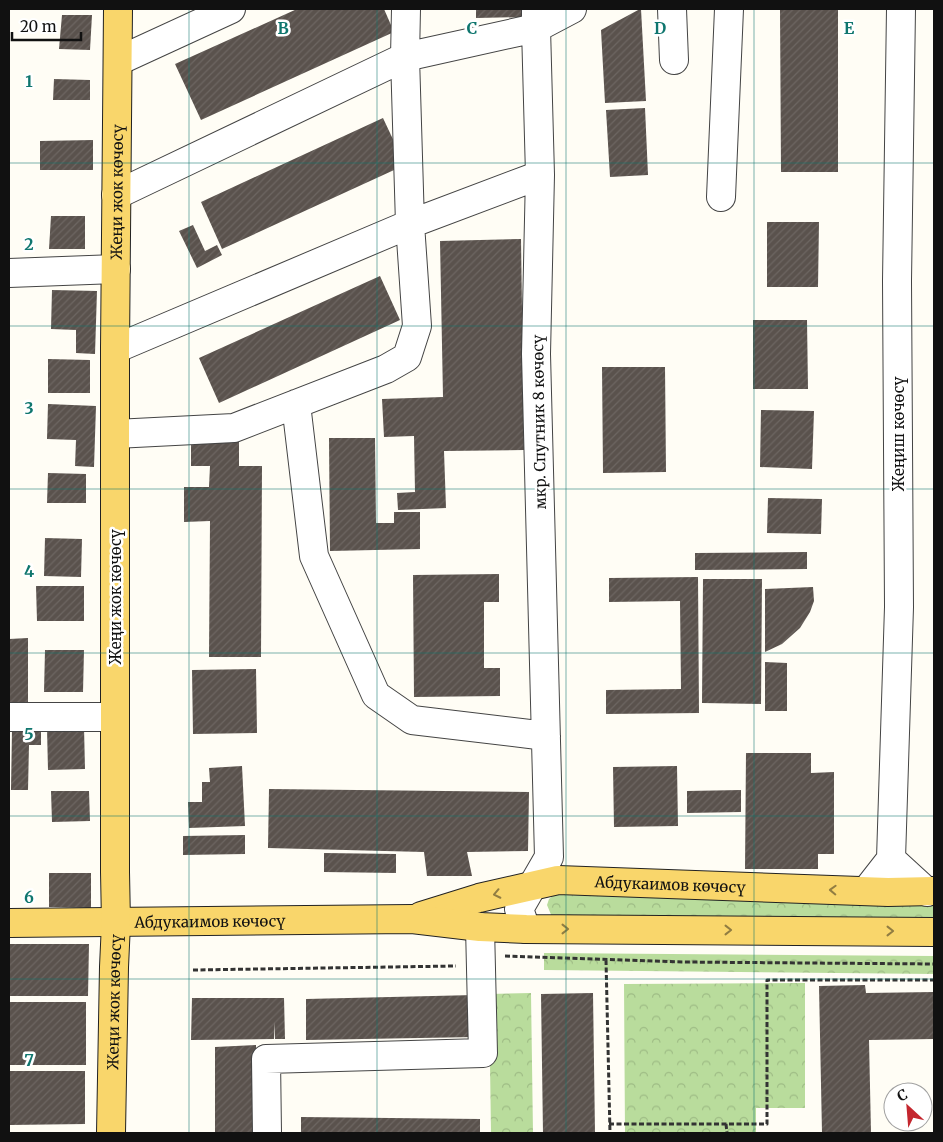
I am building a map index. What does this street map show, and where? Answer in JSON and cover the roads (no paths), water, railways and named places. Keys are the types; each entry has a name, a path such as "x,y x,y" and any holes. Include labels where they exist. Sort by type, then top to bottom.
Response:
{"main road":[{"name":"Жеңи жок көчөсү","path":"111,1133 116,923 115,434 118,9"},
{"name":"Абдукаимов көчөсү","path":"412,919 479,898 558,880 866,891 931,891"},
{"name":"Абдукаимов көчөсү","path":"9,923 412,919 480,927 526,929 934,932"}],"street":[{"path":"118,61 231,9"},
{"path":"115,434 234,428 386,369 407,357 417,326 410,224 405,57 406,9"},
{"path":"116,194 405,57 572,9"},
{"path":"672,9 674,60"},
{"path":"721,197 729,9"},
{"name":"Жеңиш көчөсү","path":"891,859 899,607 897,281 901,9"},
{"name":"мкр. Спутник 8 көчөсү","path":"536,18 540,175 536,354 549,857"},
{"path":"116,349 410,224 540,175"},
{"path":"9,273 116,270"},
{"path":"296,404 314,556 376,695 412,720 546,736"},
{"path":"9,716 115,717"},
{"path":"526,929 519,909 549,857 583,881"},
{"path":"866,891 891,859 931,891"},
{"path":"267,1133 266,1060 483,1053 480,927"}]}
